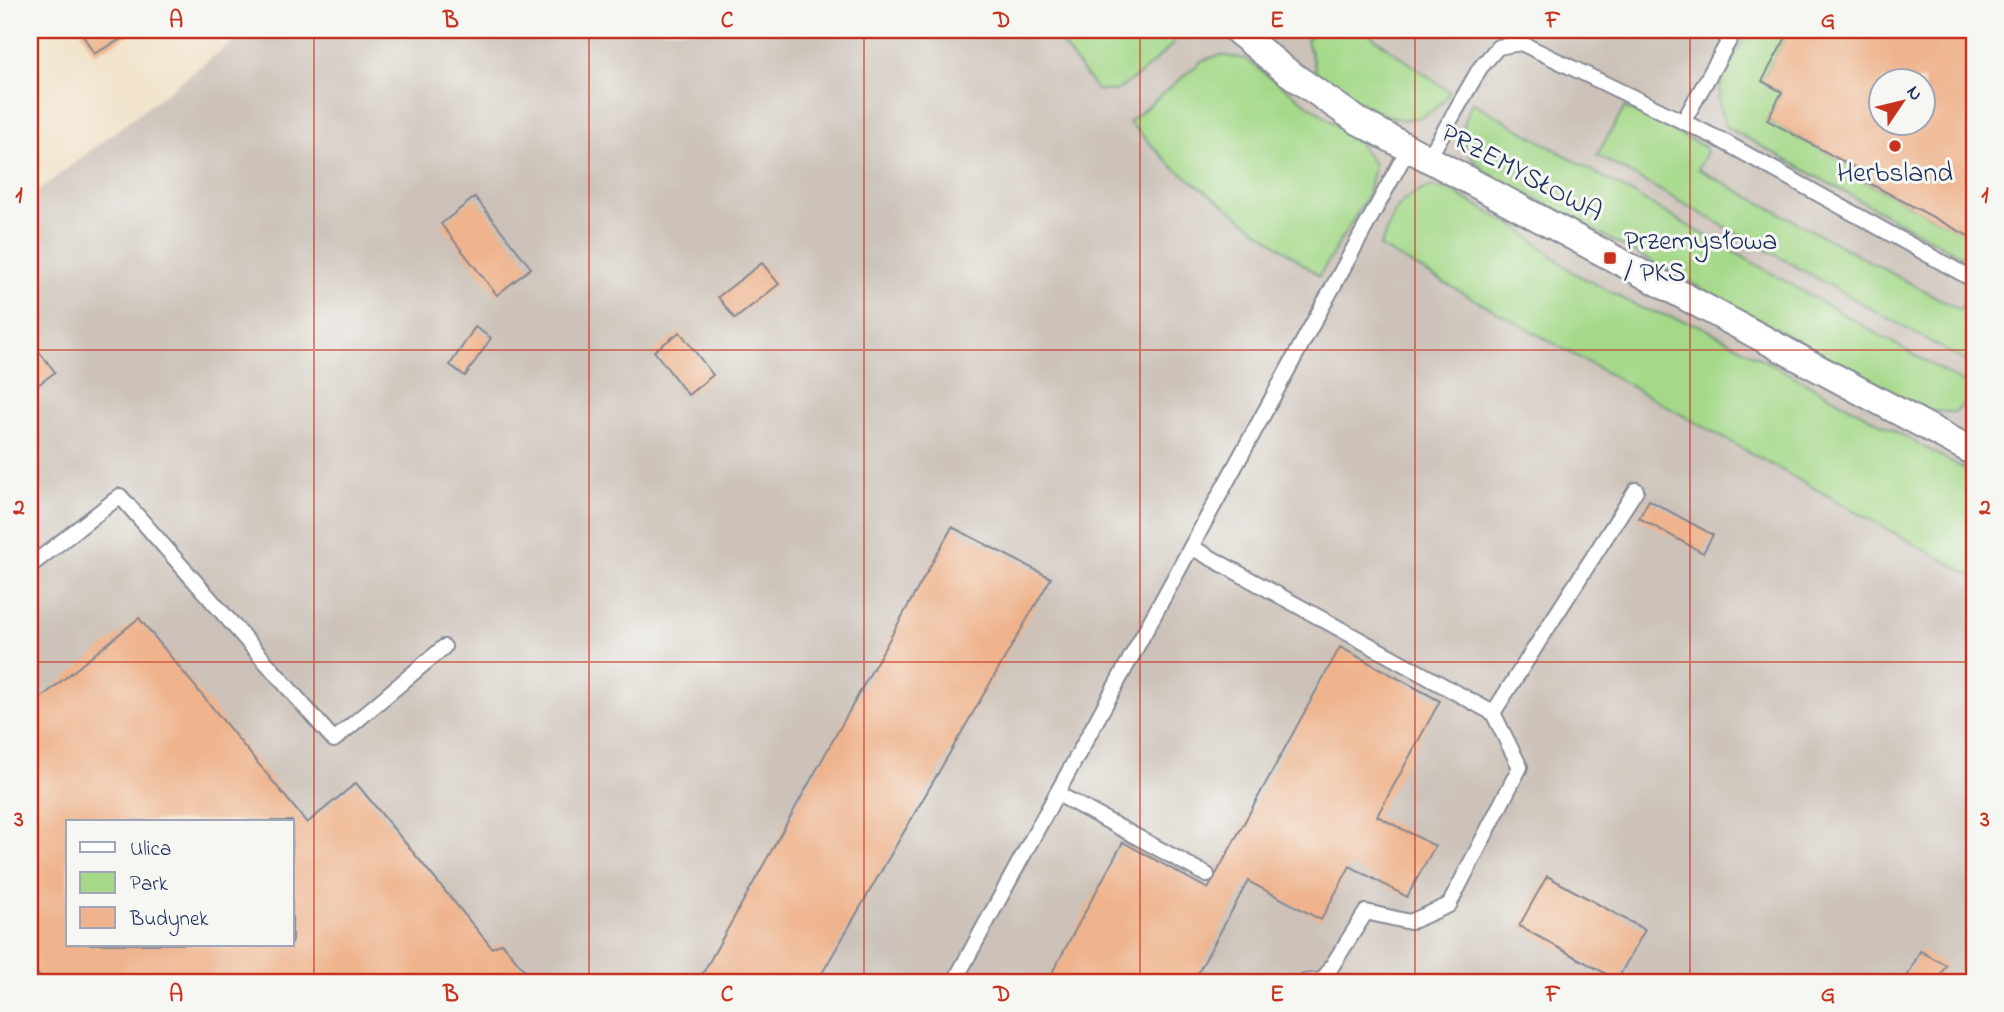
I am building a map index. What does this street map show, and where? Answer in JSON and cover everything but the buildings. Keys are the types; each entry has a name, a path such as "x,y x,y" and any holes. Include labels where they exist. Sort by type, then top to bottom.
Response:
{"street":[{"name":"PRZEMYSŁOWA","path":"1236,30 1348,114 1974,452"}],"lane":[{"path":"1503,30 1505,46"},
{"path":"1683,122 1735,30"},
{"path":"954,982 1191,547 1418,154 1498,47 1521,43 1683,122 1974,281"},
{"path":"1493,713 1636,490"},
{"path":"30,566 120,496 334,740 444,647"},
{"path":"1191,547 1493,713 1520,767 1449,905 1410,922 1366,912 1323,980 1305,982"},
{"path":"1058,794 1208,875"}],"shaded area":[{"path":"248,30 1974,30 1974,982 30,982 30,197"}],"green space":[{"path":"1051,30 1176,30 1173,44 1143,72 1116,91 1097,90"},
{"path":"1314,30 1363,30 1450,92 1434,109 1418,118 1401,119 1384,115 1316,72 1307,40"},
{"path":"1750,30 1790,30 1762,81 1782,92 1767,120 1859,170 1856,177 1974,238 1974,263 1728,128 1719,101 1720,89 1729,66"},
{"path":"1220,55 1245,59 1358,141 1374,165 1368,195 1319,276 1172,166 1129,122 1203,60"},
{"path":"1472,102 1974,389 1974,396 1955,412 1928,411 1486,172 1470,155 1464,140 1464,124"},
{"path":"1625,107 1705,147 1707,152 1698,169 1960,310 1970,292 1974,292 1974,366 1597,155"},
{"path":"1431,187 1449,190 1518,228 1574,273 1641,308 1701,326 1974,474 1974,577 1380,247 1392,217 1402,202"}],"place":[{"name":"Herbsland","path":"1895,146"},
{"name":"Przemysłowa / PKS","path":"1610,258"}]}
